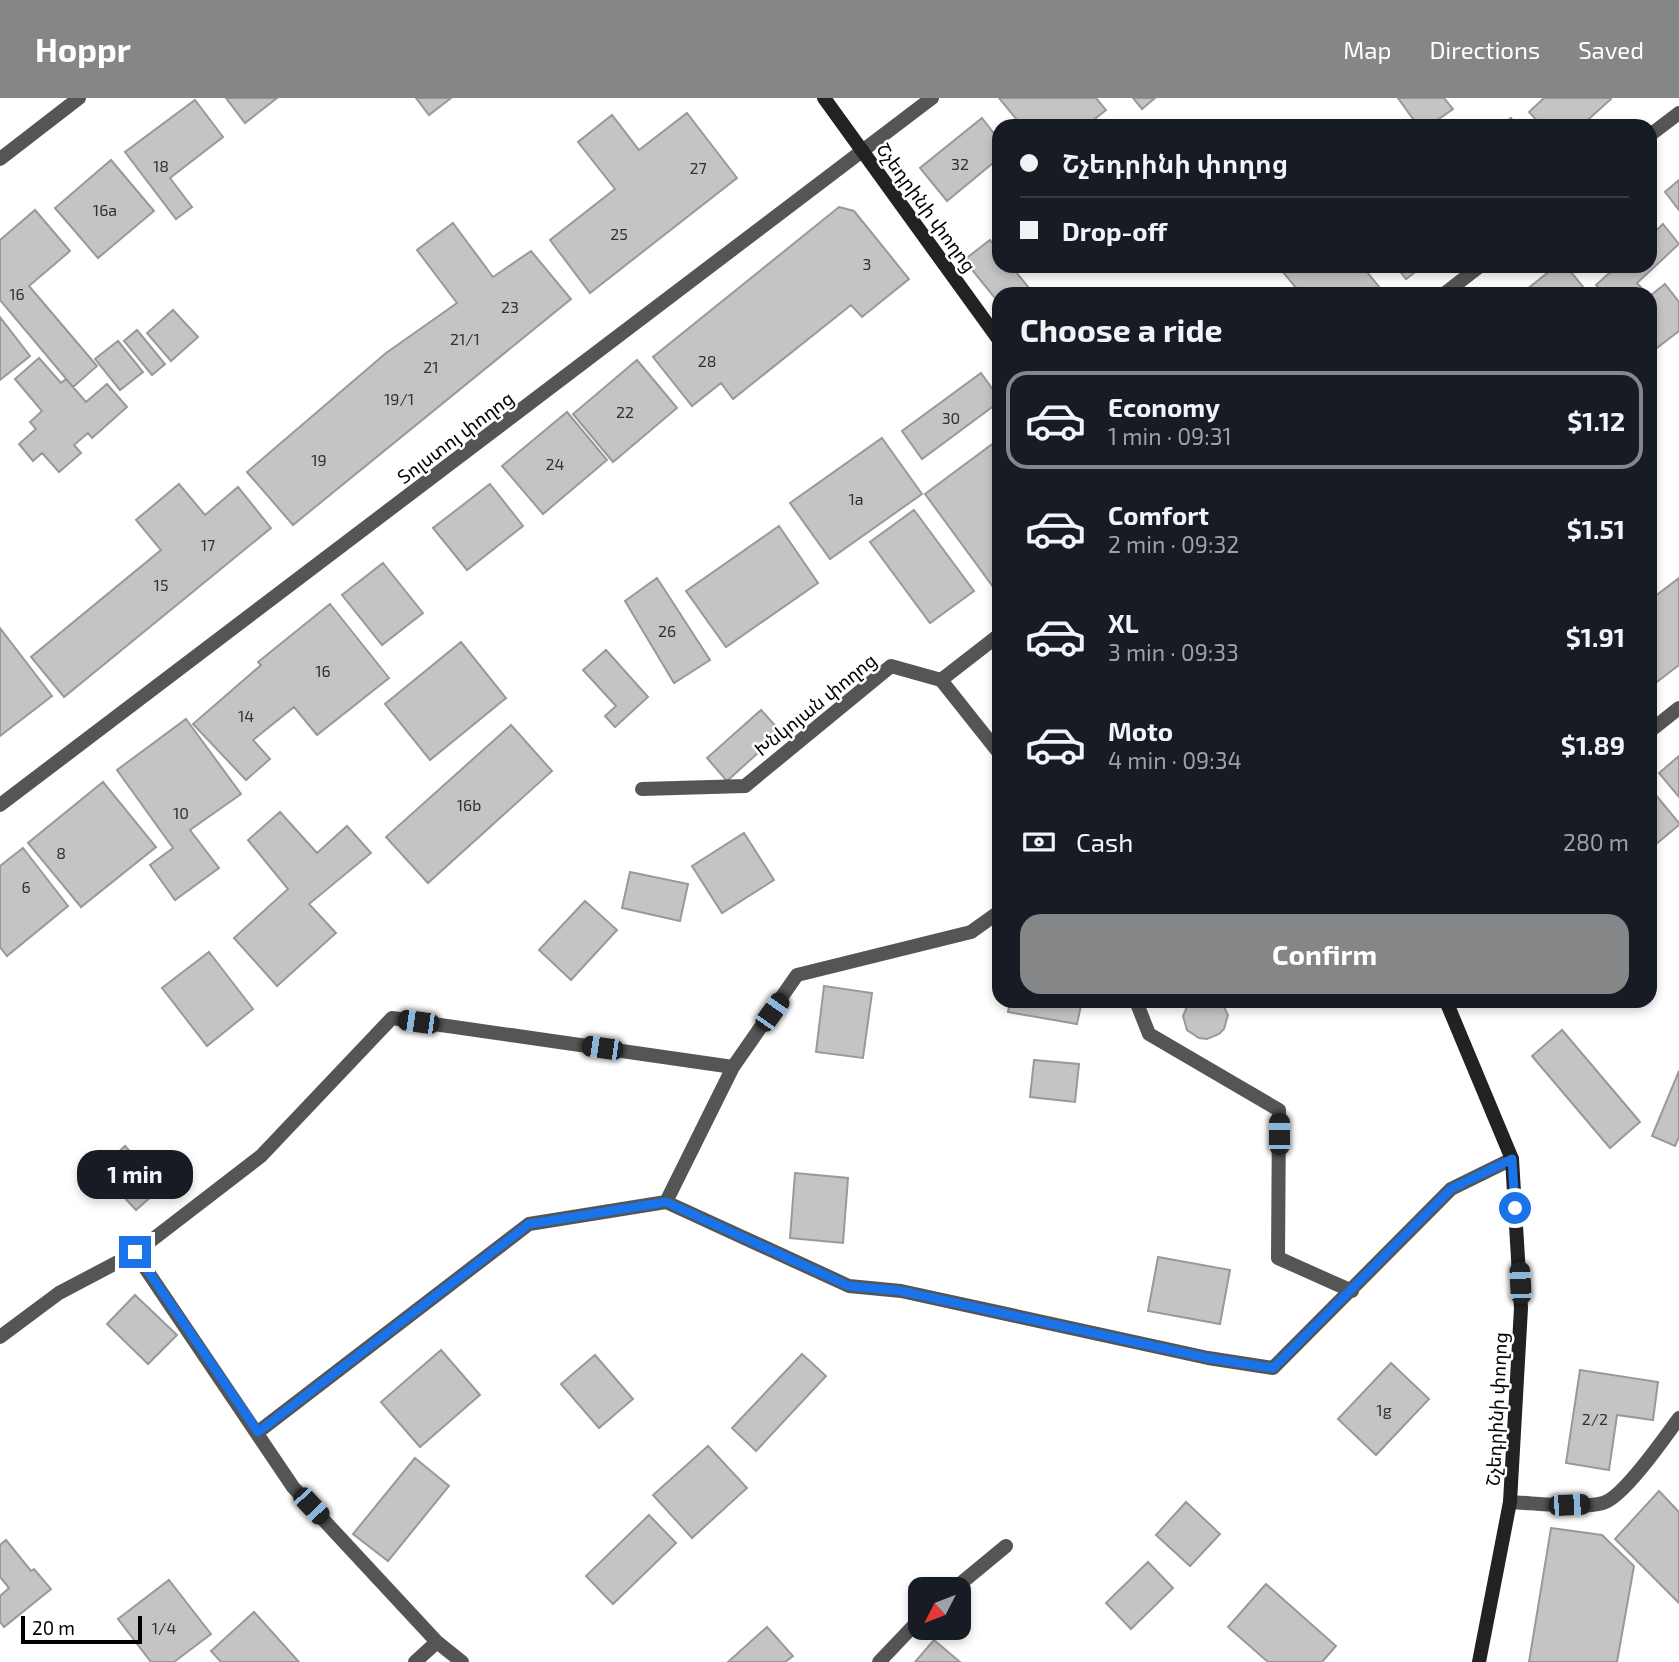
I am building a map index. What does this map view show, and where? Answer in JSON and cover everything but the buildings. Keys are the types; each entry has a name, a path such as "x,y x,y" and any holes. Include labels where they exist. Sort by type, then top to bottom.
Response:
{"street":[{"path":"0,159 79,98"},
{"name":"Շչեդրինի փողոց","path":"824,98 992,330"},
{"name":"Տոլստոյ փողոց","path":"0,805 932,98"},
{"path":"1657,130 1679,113"},
{"path":"1453,287 1471,273"},
{"path":"992,640 941,680 992,745"},
{"name":"Խնկոյան փողոց","path":"642,789 744,786 891,666 941,680"},
{"path":"1657,725 1679,708"},
{"path":"666,1202 733,1067 797,975 971,932 992,917"},
{"path":"1139,1008 1149,1034 1279,1110 1278,1258 1352,1291"},
{"name":"Շչեդրինի փողոց","path":"1449,1008 1512,1159 1521,1308 1510,1502 1479,1662"},
{"path":"0,1337 59,1293 135,1252 261,1156 392,1018 733,1067"},
{"path":"258,1432 529,1224 666,1202 849,1286 901,1291 1208,1358 1273,1368 1451,1189 1512,1159"},
{"path":"135,1252 293,1487 437,1642 462,1662"},
{"path":"1510,1502 1569,1505 1605,1503 1636,1476 1679,1418"},
{"path":"969,1577 1006,1546"},
{"path":"879,1662 908,1632"},
{"path":"415,1662 437,1642"}],"route":[{"path":"135,1252 258,1432 529,1224 666,1202 849,1286 901,1291 1208,1358 1273,1368 1451,1189 1512,1159 1515,1208"}]}
